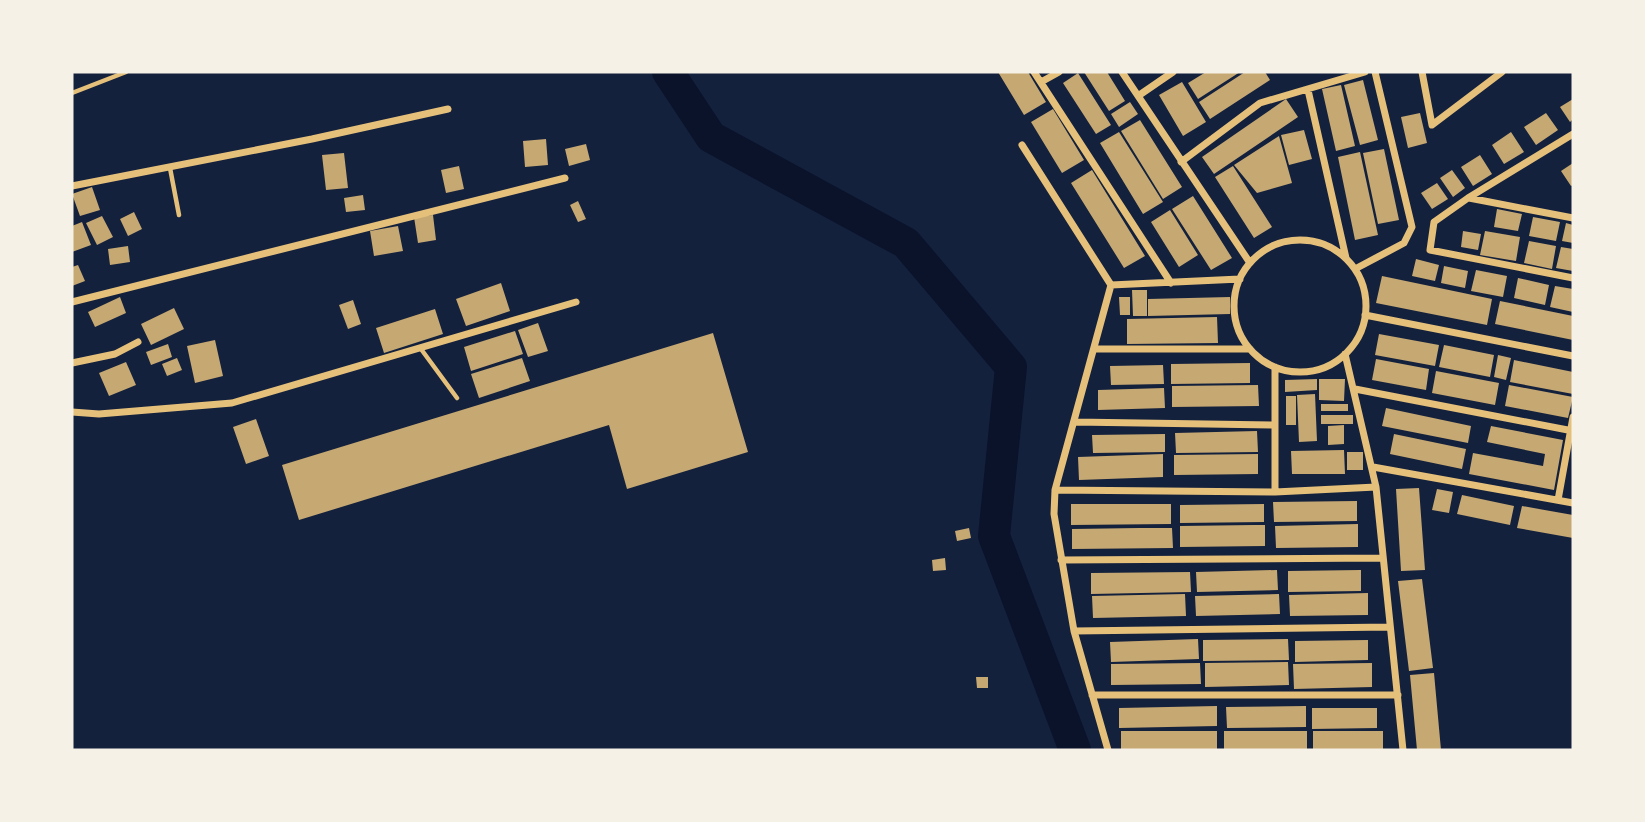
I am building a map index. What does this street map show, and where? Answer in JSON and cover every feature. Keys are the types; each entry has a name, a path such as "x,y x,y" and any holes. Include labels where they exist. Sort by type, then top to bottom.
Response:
{"street":[{"path":"1034,72 1171,283"},
{"path":"1041,82 1059,72"},
{"path":"1122,72 1250,263"},
{"path":"1138,96 1173,72"},
{"path":"1181,162 1260,103 1365,72"},
{"path":"1355,269 1404,243 1412,227 1375,72"},
{"path":"1422,72 1432,125 1502,72"},
{"path":"1308,90 1346,258"},
{"path":"72,186 312,139 448,109"},
{"path":"1573,134 1434,222 1430,250 1573,278"},
{"path":"1022,145 1111,285 1055,490 1054,514 1074,631 1108,750"},
{"path":"72,302 565,178"},
{"path":"1468,198 1573,218"},
{"path":"1307,241 1328,247 1346,258 1355,269 1364,291 1365,315 1355,343 1345,354 1324,367 1300,372 1275,367 1250,349 1240,334 1234,316 1234,297 1240,279 1250,263 1266,249 1286,242 1307,241"},
{"path":"1111,285 1240,279"},
{"path":"72,412 99,414 232,403 576,302"},
{"path":"1365,315 1573,356"},
{"path":"72,363 115,354 138,342"},
{"path":"1094,349 1250,349"},
{"path":"1345,354 1376,487 1403,750"},
{"path":"1275,367 1275,492"},
{"path":"1355,389 1572,431"},
{"path":"1558,500 1573,418"},
{"path":"1075,422 1274,425"},
{"path":"1373,467 1573,503"},
{"path":"1055,490 1275,492 1376,487"},
{"path":"1062,560 1383,558"},
{"path":"1074,631 1390,627"},
{"path":"1092,695 1398,695"}],"lane":[{"path":"72,93 126,72"},
{"path":"169,167 179,215"},
{"path":"421,349 457,398"}],"building":[{"path":"998,72 1028,72 1046,102 1024,115"},
{"path":"1084,72 1107,72 1125,101 1109,111"},
{"path":"1206,72 1240,72 1198,99 1188,83"},
{"path":"1245,72 1265,72 1270,80 1210,119 1199,102"},
{"path":"1078,73 1111,125 1096,134 1063,83"},
{"path":"1363,80 1378,140 1360,145 1344,85"},
{"path":"1182,82 1206,122 1183,136 1159,95"},
{"path":"1341,85 1355,146 1336,151 1322,89"},
{"path":"1286,99 1298,117 1214,174 1202,157"},
{"path":"1573,99 1573,119 1570,122 1560,107"},
{"path":"1130,102 1138,114 1119,127 1111,114"},
{"path":"1053,109 1084,160 1062,173 1031,122"},
{"path":"1420,113 1427,143 1408,148 1401,117"},
{"path":"1546,113 1558,130 1536,145 1524,127"},
{"path":"1140,120 1182,187 1163,199 1121,131"},
{"path":"1304,130 1312,159 1289,165 1281,135"},
{"path":"1119,132 1163,202 1143,214 1100,143"},
{"path":"1511,132 1524,152 1504,164 1492,145"},
{"path":"1279,136 1292,183 1257,193 1234,165"},
{"path":"546,139 548,165 525,167 523,141"},
{"path":"586,144 590,160 569,166 565,149"},
{"path":"1384,149 1399,220 1378,224 1363,153"},
{"path":"1360,152 1378,235 1355,240 1338,157"},
{"path":"344,153 348,188 326,190 322,155"},
{"path":"1480,155 1492,174 1473,186 1461,167"},
{"path":"1573,163 1573,185 1571,186 1561,171"},
{"path":"459,166 464,189 446,193 441,170"},
{"path":"1233,166 1272,227 1254,238 1215,177"},
{"path":"1092,170 1145,256 1124,268 1071,183"},
{"path":"1452,170 1465,188 1453,197 1440,178"},
{"path":"1437,183 1448,199 1432,209 1421,193"},
{"path":"92,187 100,210 80,216 72,194"},
{"path":"363,195 365,210 346,212 344,198"},
{"path":"1193,196 1232,258 1211,270 1172,209"},
{"path":"578,201 586,219 578,222 570,205"},
{"path":"1497,209 1522,214 1518,231 1494,227"},
{"path":"1170,210 1198,255 1179,267 1151,222"},
{"path":"134,212 142,229 128,236 120,219"},
{"path":"433,215 436,240 418,243 414,217"},
{"path":"102,216 113,237 97,245 86,223"},
{"path":"1533,217 1560,222 1556,241 1529,236"},
{"path":"82,222 91,245 72,252 72,226"},
{"path":"1566,223 1573,225 1573,243 1562,241"},
{"path":"398,226 403,251 374,256 370,231"},
{"path":"1463,231 1481,234 1478,250 1461,247"},
{"path":"1485,231 1520,237 1516,261 1480,255"},
{"path":"1529,241 1556,246 1552,269 1524,263"},
{"path":"128,246 130,262 110,265 108,249"},
{"path":"1561,247 1573,249 1573,271 1556,268"},
{"path":"1416,259 1439,265 1435,281 1412,276"},
{"path":"78,265 85,281 72,286 72,267"},
{"path":"1444,266 1468,271 1465,288 1441,283"},
{"path":"1476,270 1507,276 1503,297 1471,291"},
{"path":"1382,276 1492,299 1487,325 1376,303"},
{"path":"1518,278 1549,285 1545,305 1514,298"},
{"path":"501,283 510,311 466,326 456,299"},
{"path":"1555,286 1573,289 1573,312 1550,307"},
{"path":"1132,290 1147,290 1147,316 1133,316"},
{"path":"120,297 126,313 95,327 88,312"},
{"path":"1119,297 1130,297 1130,315 1120,315"},
{"path":"1230,297 1230,314 1148,316 1148,299"},
{"path":"353,300 361,324 348,329 339,305"},
{"path":"1500,301 1573,316 1573,340 1495,324"},
{"path":"174,308 184,329 151,345 141,324"},
{"path":"435,309 443,334 384,353 376,328"},
{"path":"1217,317 1218,343 1127,344 1127,319"},
{"path":"538,323 548,351 528,357 518,330"},
{"path":"515,331 523,354 471,371 464,347"},
{"path":"713,333 748,452 627,489 609,425 299,520 282,465"},
{"path":"1379,334 1439,345 1435,366 1375,355"},
{"path":"215,340 223,376 195,383 187,346"},
{"path":"168,344 172,357 151,365 146,352"},
{"path":"1444,345 1494,355 1490,377 1439,367"},
{"path":"1498,355 1511,358 1506,380 1494,377"},
{"path":"177,358 182,370 167,376 162,364"},
{"path":"522,358 530,381 479,398 471,374"},
{"path":"1376,359 1429,369 1426,390 1372,380"},
{"path":"1514,360 1573,372 1573,394 1510,382"},
{"path":"126,362 136,385 109,396 99,373"},
{"path":"1250,363 1250,383 1171,384 1171,364"},
{"path":"1163,365 1164,384 1111,385 1110,366"},
{"path":"1436,371 1499,383 1495,405 1432,393"},
{"path":"1317,379 1317,390 1285,392 1285,380"},
{"path":"1319,379 1345,379 1344,401 1319,400"},
{"path":"1258,385 1259,406 1172,407 1172,386"},
{"path":"1509,385 1573,397 1568,418 1505,406"},
{"path":"1164,388 1165,408 1098,410 1098,390"},
{"path":"1315,394 1317,441 1299,442 1297,395"},
{"path":"1286,396 1296,396 1296,425 1286,425"},
{"path":"1321,404 1348,404 1348,411 1321,411"},
{"path":"1386,408 1471,426 1468,443 1382,426"},
{"path":"1321,415 1353,415 1353,424 1321,424"},
{"path":"256,419 269,456 246,464 233,427"},
{"path":"1344,425 1344,444 1328,445 1328,426"},
{"path":"1491,426 1563,440 1554,490 1469,474 1473,453 1543,466 1545,454 1487,442"},
{"path":"1257,431 1258,452 1176,453 1175,433"},
{"path":"1165,434 1165,452 1093,453 1092,435"},
{"path":"1394,434 1466,449 1462,469 1390,454"},
{"path":"1344,450 1345,474 1292,474 1291,451"},
{"path":"1347,452 1363,452 1363,470 1347,470"},
{"path":"1163,454 1163,477 1079,480 1078,457"},
{"path":"1258,454 1258,474 1174,475 1174,455"},
{"path":"1419,488 1425,570 1401,571 1396,489"},
{"path":"1437,489 1453,492 1449,513 1432,510"},
{"path":"1462,495 1514,506 1510,525 1457,514"},
{"path":"1357,501 1357,521 1274,522 1273,502"},
{"path":"1071,504 1171,504 1171,524 1071,525"},
{"path":"1264,504 1264,522 1180,523 1180,505"},
{"path":"1522,506 1573,515 1573,538 1517,528"},
{"path":"1358,524 1358,547 1276,548 1275,526"},
{"path":"1265,525 1265,546 1180,547 1180,526"},
{"path":"969,528 971,538 957,541 955,531"},
{"path":"1172,528 1173,548 1072,549 1072,529"},
{"path":"945,558 946,570 933,571 932,560"},
{"path":"1277,570 1278,590 1197,592 1196,572"},
{"path":"1361,570 1361,591 1288,592 1288,571"},
{"path":"1190,572 1191,592 1091,594 1091,573"},
{"path":"1422,579 1433,668 1409,671 1398,581"},
{"path":"1368,593 1368,615 1290,616 1289,595"},
{"path":"1185,594 1186,616 1093,618 1092,596"},
{"path":"1279,594 1280,614 1196,616 1195,596"},
{"path":"1198,639 1199,659 1111,662 1110,642"},
{"path":"1288,639 1289,660 1203,661 1203,640"},
{"path":"1368,640 1368,660 1295,662 1295,641"},
{"path":"1288,662 1289,685 1205,687 1205,663"},
{"path":"1200,663 1201,684 1111,685 1111,664"},
{"path":"1372,663 1372,687 1294,689 1293,664"},
{"path":"1434,673 1441,750 1417,750 1410,675"},
{"path":"976,677 988,677 988,688 977,688"},
{"path":"1217,706 1217,726 1119,728 1119,708"},
{"path":"1306,706 1306,727 1227,728 1226,707"},
{"path":"1312,708 1377,708 1377,728 1312,729"},
{"path":"1121,731 1217,731 1217,750 1121,750"},
{"path":"1224,731 1307,731 1307,750 1224,750"},
{"path":"1313,731 1383,731 1383,750 1313,750"}],"waterway":[{"path":"668,72 711,137 906,243 1011,367 994,536 1075,750"}]}
